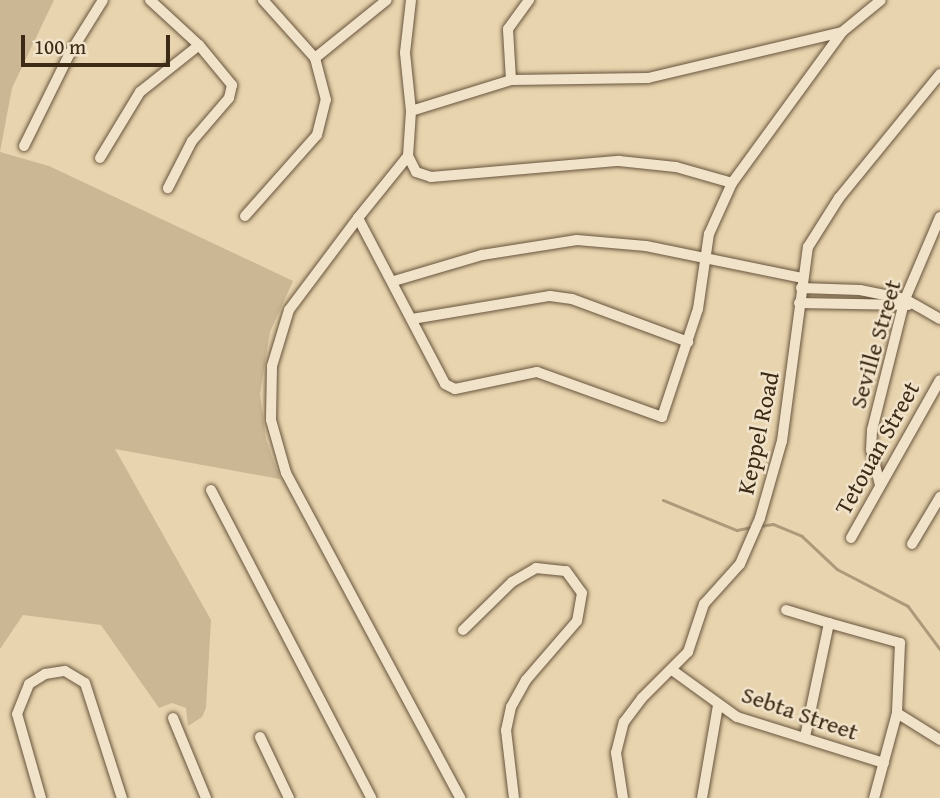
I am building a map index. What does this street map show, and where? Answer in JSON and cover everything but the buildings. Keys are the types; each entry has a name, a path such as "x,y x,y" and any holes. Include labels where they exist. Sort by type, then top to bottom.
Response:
{"street":[{"path":"24,146 70,53 103,0"},
{"path":"150,0 199,45 228,78 231,92 192,141 168,188"},
{"path":"244,216 317,135 326,100 316,58 263,0"},
{"path":"316,58 387,0"},
{"path":"411,0 405,53 411,111 408,156 416,172 431,177 619,161 676,167 732,183"},
{"path":"511,80 508,29 529,0"},
{"path":"358,218 449,388 537,372 660,417 666,413 698,309 702,257 732,183 842,32 881,0"},
{"path":"411,111 511,80 648,78 842,32"},
{"path":"100,158 140,92 199,45"},
{"name":"Keppel Road","path":"623,798 617,765 620,732 635,706 691,647 704,604 740,564 760,519 782,441 801,283 808,247 823,219 940,74"},
{"path":"408,156 289,310 272,366 271,420 286,473 460,798"},
{"name":"Seville Street","path":"880,485 871,450 872,430 908,303 940,217"},
{"path":"394,281 500,251 577,240 702,257 801,283 860,290 908,303 940,319"},
{"path":"412,319 560,297 688,342"},
{"path":"799,303 908,303"},
{"name":"Tetouan Street","path":"851,538 940,380"},
{"path":"211,490 371,798"},
{"path":"912,544 940,497"},
{"path":"463,630 512,582 536,568 566,571 582,593 577,621 526,680 511,707 506,730 514,798"},
{"path":"786,610 896,641 902,647 897,713 874,798"},
{"path":"805,737 829,623"},
{"name":"Sebta Street","path":"672,670 718,705 755,724 884,763"},
{"path":"41,798 17,714 29,684 45,674 65,671 85,683 122,798"},
{"path":"702,798 718,705"},
{"path":"897,713 940,740"},
{"path":"173,718 206,798"},
{"path":"260,737 289,798"}],"shaded area":[{"path":"0,0 54,0 12,88 0,152"},
{"path":"0,152 49,166 293,281 270,332 260,394 266,439 280,479 115,449 211,620 206,708 202,717 188,726 186,708 172,703 159,708 101,625 23,615 0,649"}],"waterway":[{"path":"663,500 737,530 753,527"},
{"path":"759,526 773,524 802,536 837,569 908,606 940,649"}]}
